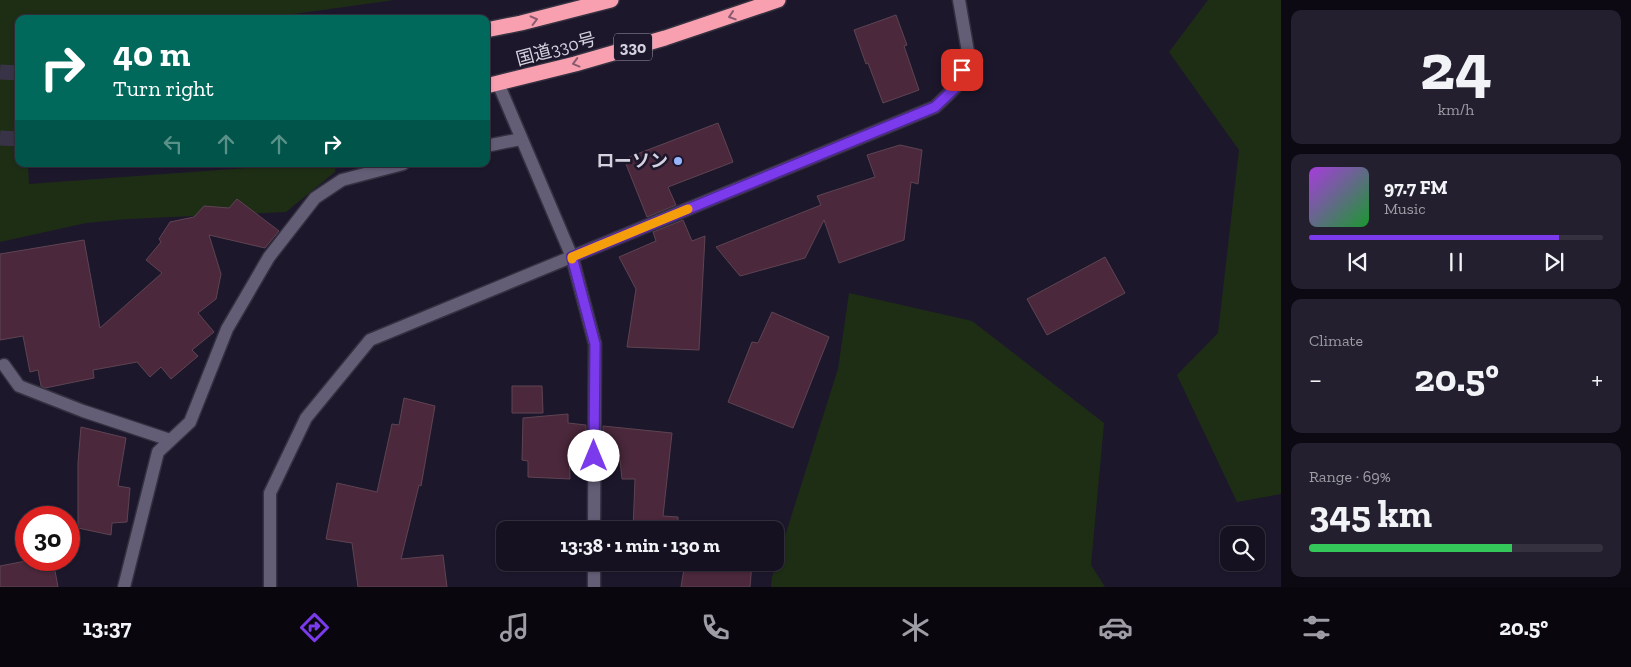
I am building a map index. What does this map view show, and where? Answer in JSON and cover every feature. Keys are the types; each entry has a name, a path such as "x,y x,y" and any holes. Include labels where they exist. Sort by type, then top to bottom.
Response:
{"highway":[{"name":"国道330号","path":"490,29 610,0"},
{"name":"国道330号","path":"492,84 665,38 778,0"}],"street":[{"path":"270,587 270,493 306,418 370,340 935,107 955,88 968,52 959,0"},
{"path":"492,84 521,139 572,257 595,344 594,521"},
{"path":"490,145 521,139"},
{"path":"124,587 158,452 190,422 227,329 269,257 315,198 342,180 392,167"},
{"path":"4,365 20,386 84,411 170,440"},
{"path":"594,571 594,587"}],"green space":[{"path":"0,0 394,0 283,15 15,15 15,167 28,167 29,184 258,167 336,167 335,172 286,212 128,219 86,223 0,242"},
{"path":"1208,0 1281,0 1281,494 1237,502 1177,375 1218,333 1239,150 1169,52"},
{"path":"849,293 972,321 1104,423 1091,565 1105,587 771,587 774,571 784,571 784,539 838,369"}],"building":[{"path":"896,15 907,45 904,46 919,90 883,103 854,30"},
{"name":"ローソン","path":"718,123 733,162 668,187 676,205 647,217 624,159"},
{"path":"900,145 922,150 918,184 911,182 904,240 839,263 824,220 805,258 740,276 716,247 821,205 817,196 875,177 867,155"},
{"path":"237,199 279,231 265,248 209,235 221,274 216,299 198,313 214,332 192,350 198,356 171,379 161,367 150,377 137,362 93,370 94,378 45,388 41,386 38,370 30,372 23,336 0,340 0,254 84,240 100,328 162,273 146,260 161,242 159,239 170,222 194,217 204,206 229,208"},
{"path":"683,220 692,241 705,236 699,350 627,347 636,289 619,257 656,241 653,232"},
{"path":"1105,257 1125,293 1047,335 1027,299"},
{"path":"772,312 829,337 793,428 728,402 752,342 758,343"},
{"path":"512,386 542,386 543,413 512,413"},
{"path":"404,398 435,406 421,486 419,485 401,559 443,555 447,587 358,587 352,543 326,539 337,483 377,492 392,424 399,425"},
{"path":"568,414 568,423 586,425 586,451 569,446 570,479 528,477 528,461 522,460 523,418"},
{"path":"603,426 672,433 663,516 678,517 678,521 633,521 635,479 622,479 620,460 603,455"},
{"path":"81,427 126,438 118,486 130,488 127,522 112,523 111,535 80,528 78,463"},
{"path":"15,563 15,571 55,571 58,587 0,587 0,566"},
{"path":"684,571 751,571 750,587 681,587"}],"tunnel":[{"path":"0,72 15,73"},
{"path":"0,138 15,139"}],"slow traffic":[{"path":"572,259 572,257 688,209"}],"place":[{"name":"ローソン","path":"678,161"}],"route":[{"path":"594,456 595,344 572,257 935,107 955,88 962,70"}]}
